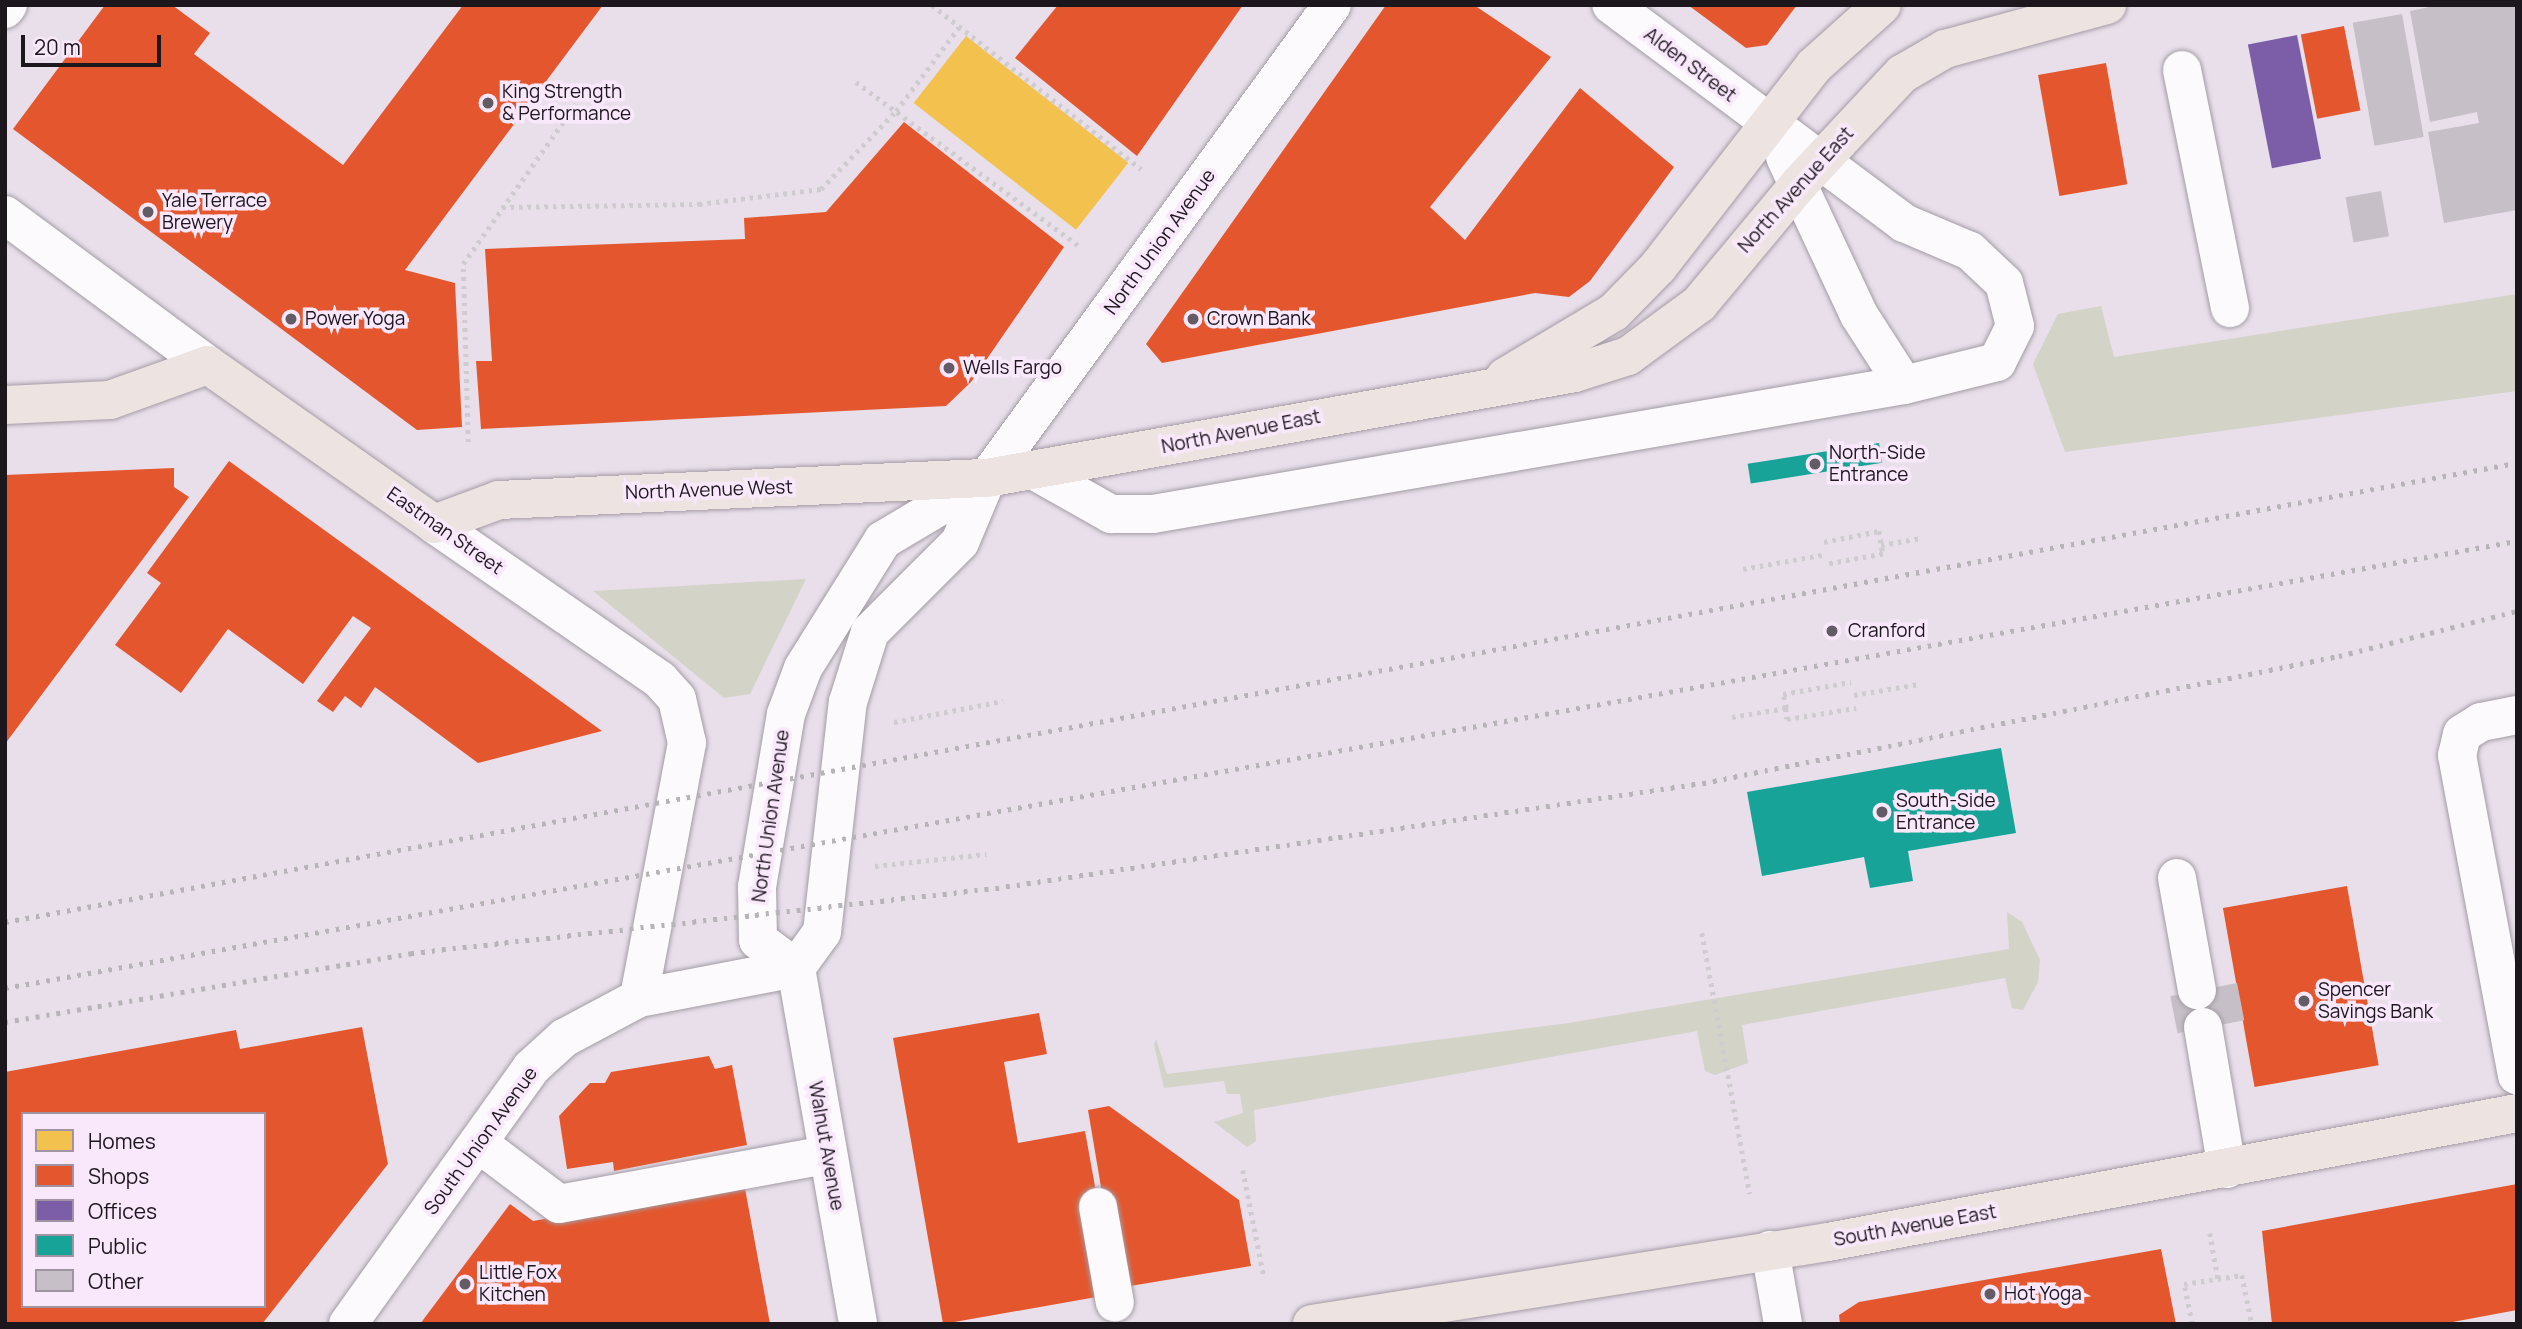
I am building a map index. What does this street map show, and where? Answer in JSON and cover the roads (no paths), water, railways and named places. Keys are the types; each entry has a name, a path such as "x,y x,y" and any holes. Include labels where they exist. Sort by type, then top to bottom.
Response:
{"main road":[{"name":"North Avenue East","path":"1494,384 1614,312 1658,267 1814,66 1882,5"},
{"name":"North Avenue East","path":"987,478 1494,384 1575,373 1628,356 1699,304 1810,173 1902,74 1945,49 2107,5"},
{"path":"5,405 110,400 208,365"},
{"name":"Eastman Street","path":"208,365 435,524"},
{"name":"North Avenue West","path":"435,524 499,500 987,478"},
{"name":"South Avenue East","path":"1312,1324 1770,1250 2227,1170 2517,1113"}],"street":[{"name":"North Union Avenue","path":"987,478 883,540 803,668 786,714 757,887 758,940 796,968 822,932 858,659 870,632 960,542 987,478 1332,5"},
{"name":"Alden Street","path":"1611,5 1769,124 1810,173 1858,315 1904,385"},
{"path":"2182,70 2230,308"},
{"path":"1033,470 1111,514 1153,514 1904,385 1997,362 2015,326 2004,283 1970,251 1904,223 1810,173"},
{"name":"Eastman Street","path":"5,215 208,365"},
{"name":"Eastman Street","path":"435,524 660,680 677,699 687,743 639,998"},
{"path":"2517,715 2481,722 2462,734 2457,755 2517,1075"},
{"path":"2177,878 2227,1170"},
{"name":"South Union Avenue","path":"348,1324 531,1068 565,1038 639,998 796,968"},
{"name":"Walnut Avenue","path":"796,968 858,1324"},
{"path":"478,1143 559,1204 827,1155"},
{"path":"1098,1208 1115,1303"},
{"path":"1770,1250 1783,1324"}],"railway":[{"path":"5,922 2517,463"},
{"path":"5,988 2517,541"},
{"path":"5,1022 411,953 996,888 1703,783 2339,656 2517,611"}],"place":[{"name":"King Strength & Performance","path":"488,103"},
{"name":"Yale Terrace Brewery","path":"148,212"},
{"name":"Power Yoga","path":"291,319"},
{"name":"Crown Bank","path":"1193,319"},
{"name":"Wells Fargo","path":"949,368"},
{"name":"North-Side Entrance","path":"1815,464"},
{"name":"Cranford","path":"1832,631"},
{"name":"South-Side Entrance","path":"1882,812"},
{"name":"Spencer Savings Bank","path":"2304,1001"},
{"name":"Little Fox Kitchen","path":"465,1284"},
{"name":"Hot Yoga","path":"1990,1294"}]}
